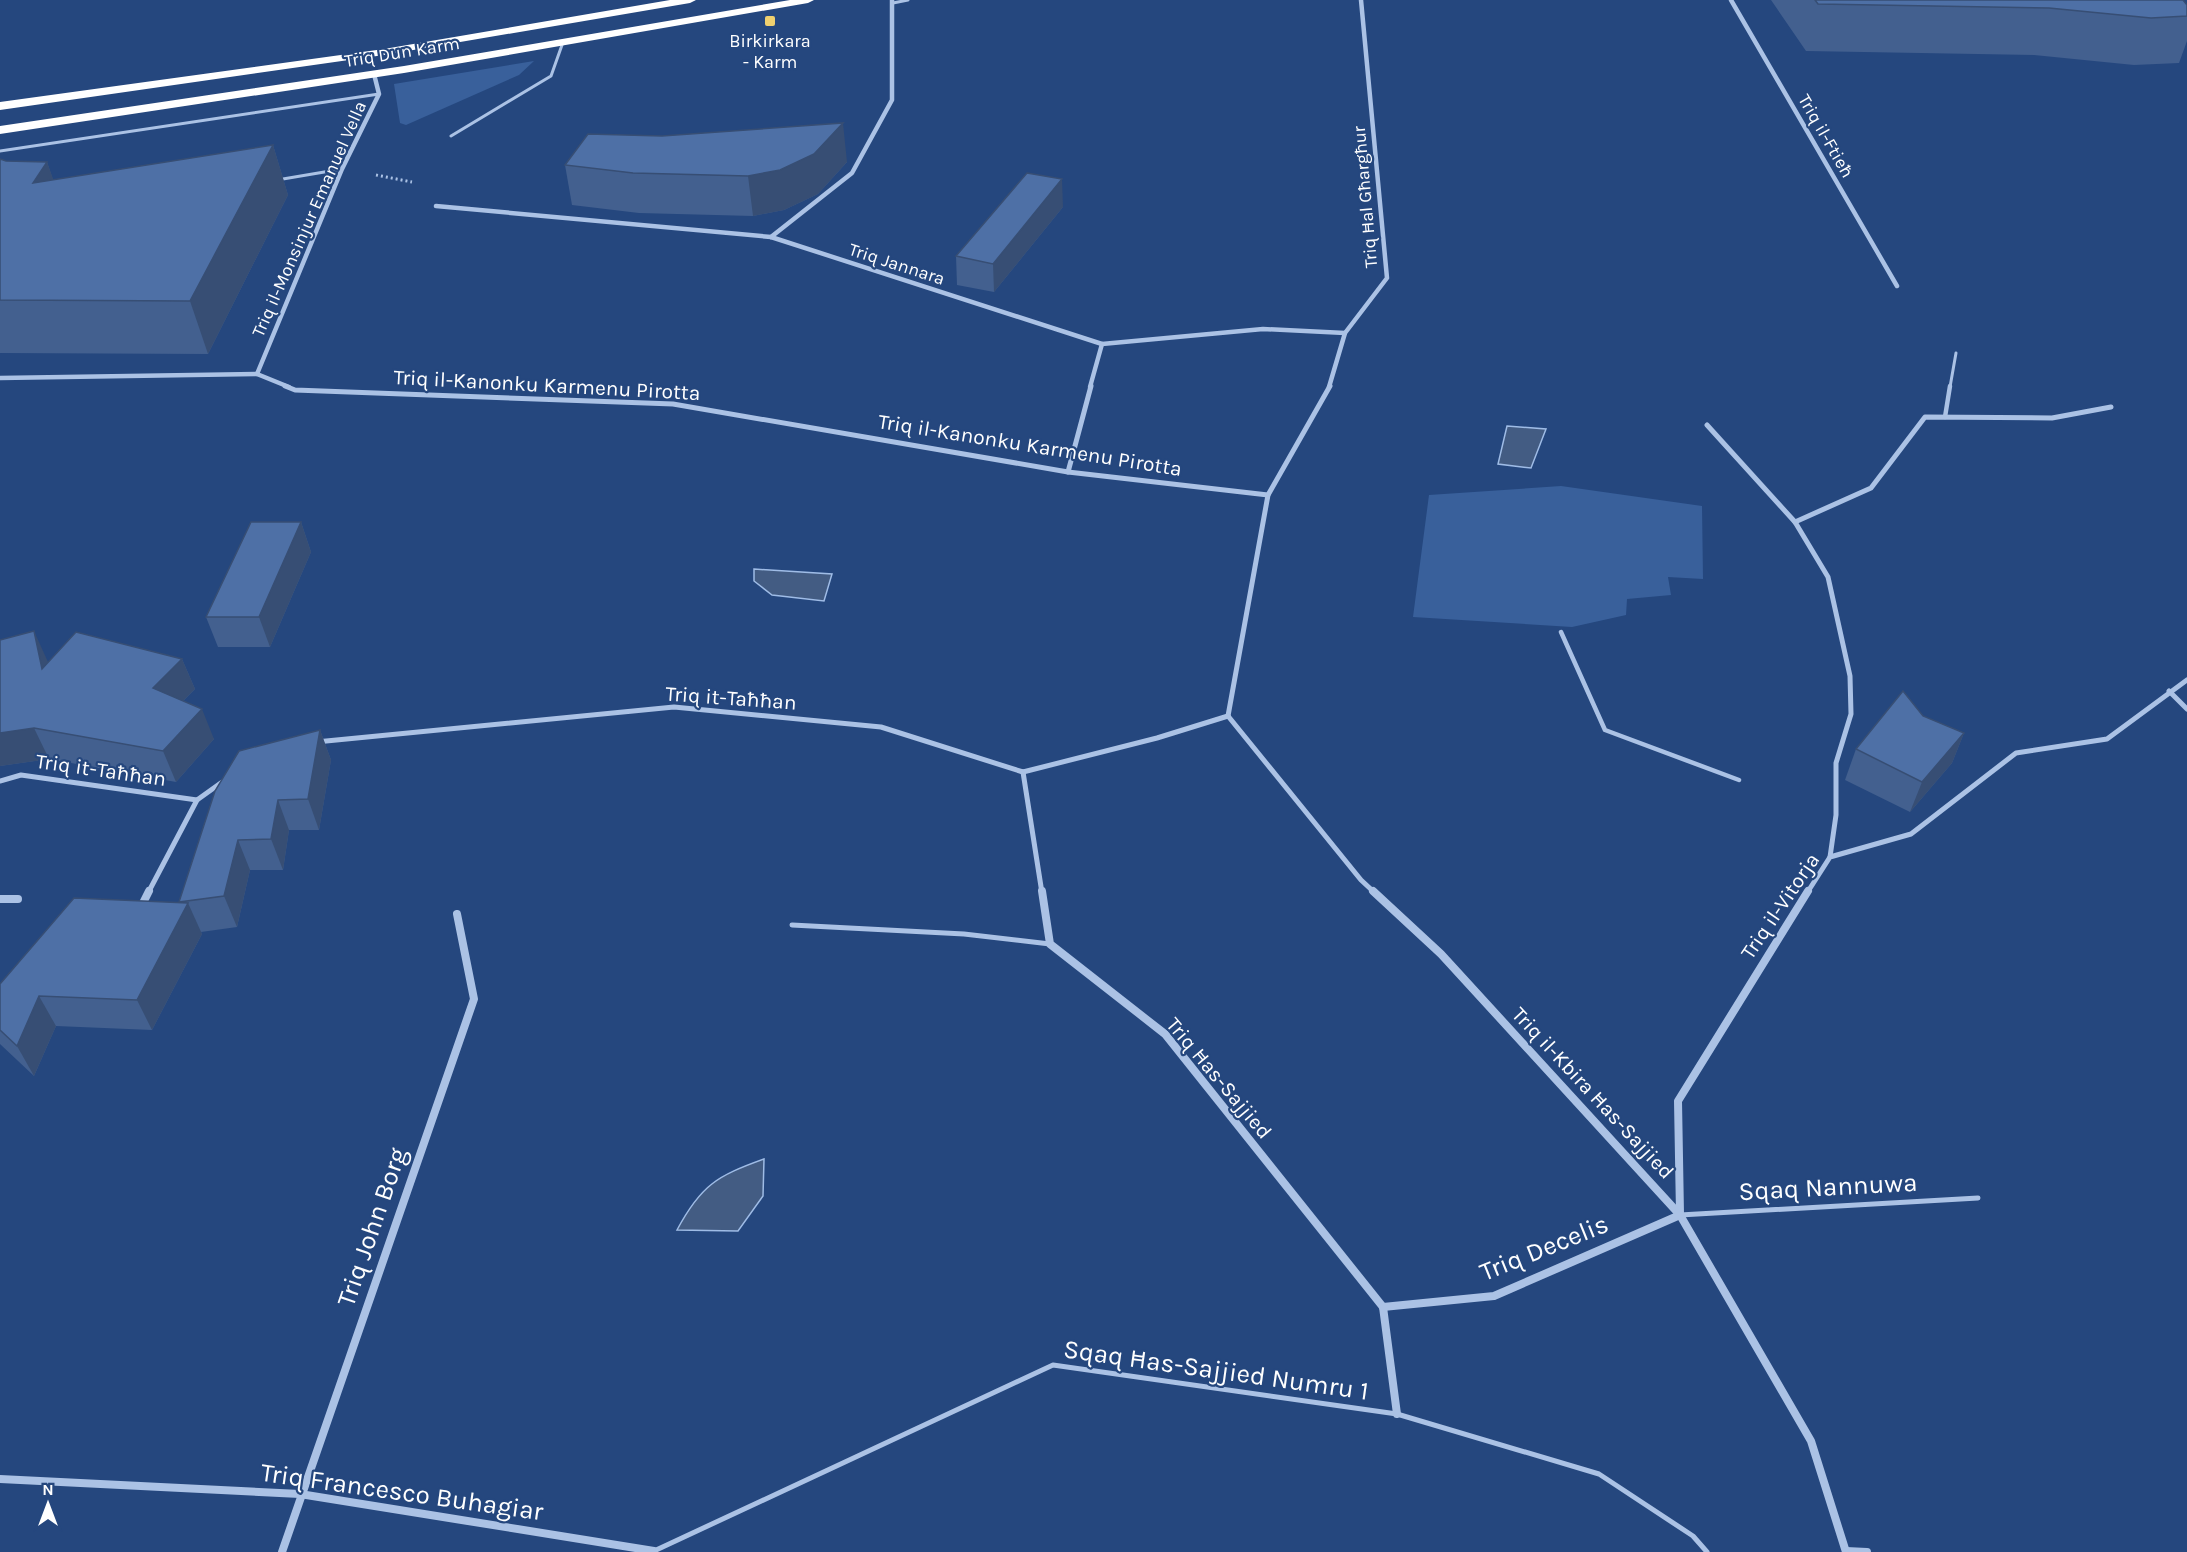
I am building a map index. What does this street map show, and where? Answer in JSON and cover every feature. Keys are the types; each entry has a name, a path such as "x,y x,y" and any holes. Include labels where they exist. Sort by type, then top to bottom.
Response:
{"highway":[{"name":"Triq Dun Karm","path":"0,106 384,52 690,0"},
{"name":"Triq Dun Karm","path":"0,130 562,45 808,0"}],"street":[{"name":"Triq Ħal Għargħur","path":"1228,716 1268,495 1332,382 1346,333 1387,278 1361,0"},
{"name":"Triq il-Ftieħ","path":"1731,0 1897,286"},
{"path":"771,237 852,173 892,100 893,1"},
{"name":"Triq il-Monsinjur Emanuel Vella","path":"257,374 342,169 379,94 374,74"},
{"name":"Triq Jannara","path":"436,206 771,237 1102,344 1263,330 1346,333"},
{"path":"1068,472 1102,344"},
{"name":"Triq il-Kanonku Karmenu Pirotta","path":"0,378 257,374 296,390 673,404 1068,472 1268,495"},
{"path":"1795,522 1871,488 1925,417 2052,418 2111,407"},
{"path":"1707,426 1795,522 1828,577 1850,676 1851,714 1836,763 1836,815 1830,857"},
{"name":"Triq il-Vitorja","path":"1680,1215 1678,1101 1759,967 1830,857 1911,834 2016,753 2107,739 2169,691 2187,680"},
{"path":"2169,691 2187,709"},
{"name":"Triq it-Taħħan","path":"303,745 674,707 881,727 1023,772"},
{"path":"1050,944 1023,772 1157,738 1228,716"},
{"name":"Triq il-Kbira Ħas-Sajjied","path":"1228,716 1361,880 1441,954 1680,1215 1811,1441 1846,1552"},
{"name":"Triq it-Taħħan","path":"0,781 21,775 197,800"},
{"path":"139,911 197,800 232,775"},
{"path":"0,899 18,899"},
{"name":"Triq John Borg","path":"282,1552 300,1494 474,999 458,914"},
{"name":"Triq Ħas-Sajjied","path":"1050,944 1166,1035 1383,1307"},
{"name":"Triq Decelis","path":"1383,1307 1494,1296 1680,1215"},
{"path":"1383,1307 1397,1414"},
{"name":"Triq Francesco Buhagiar","path":"0,1479 300,1494 654,1551"},
{"path":"1846,1552 1867,1552"}],"lane":[{"path":"893,1 908,0"},
{"path":"452,136 550,76 562,45"},
{"path":"0,151 379,94"},
{"path":"274,181 342,169"},
{"path":"1945,417 1956,353"},
{"path":"1561,632 1605,730 1739,780"},
{"path":"792,925 964,934 1050,944"},
{"name":"Sqaq Nannuwa","path":"1680,1215 1978,1198"},
{"name":"Sqaq Ħas-Sajjied Numru 1","path":"654,1551 1053,1365 1397,1414 1599,1474 1694,1536 1707,1552"}],"shaded area":[{"path":"534,61 519,75 406,125 400,123 394,84"},
{"path":"1507,426 1546,429 1531,468 1498,464"},
{"path":"1561,486 1702,506 1703,579 1668,577 1671,595 1627,599 1626,615 1572,627 1413,617 1429,495"},
{"path":"754,569 832,574 824,601 772,595 754,581"},
{"path":"764,1159 763,1196 738,1231 677,1230 694,1202 712,1184 734,1171"}],"building":[{"path":"1815,0 2183,0 2187,5 2187,16 2151,18 2049,8 1818,4"},
{"path":"843,123 814,154 780,170 748,176 633,173 565,165 588,134 662,136"},
{"path":"273,145 190,301 0,300 0,159 47,162 33,183"},
{"path":"1027,173 1062,179 993,264 956,256"},
{"path":"251,522 301,522 259,617 206,617"},
{"path":"34,631 42,669 76,632 182,659 153,688 202,709 163,751 34,728 0,733 0,640"},
{"path":"1903,691 1923,716 1964,733 1922,782 1856,749"},
{"path":"320,730 308,799 278,800 271,839 238,840 224,896 179,902 215,791 239,751"},
{"path":"74,898 188,903 137,1000 39,996 17,1046 0,1030 0,984"}],"place":[{"name":"Birkirkara - Karm","path":"770,21"}]}
